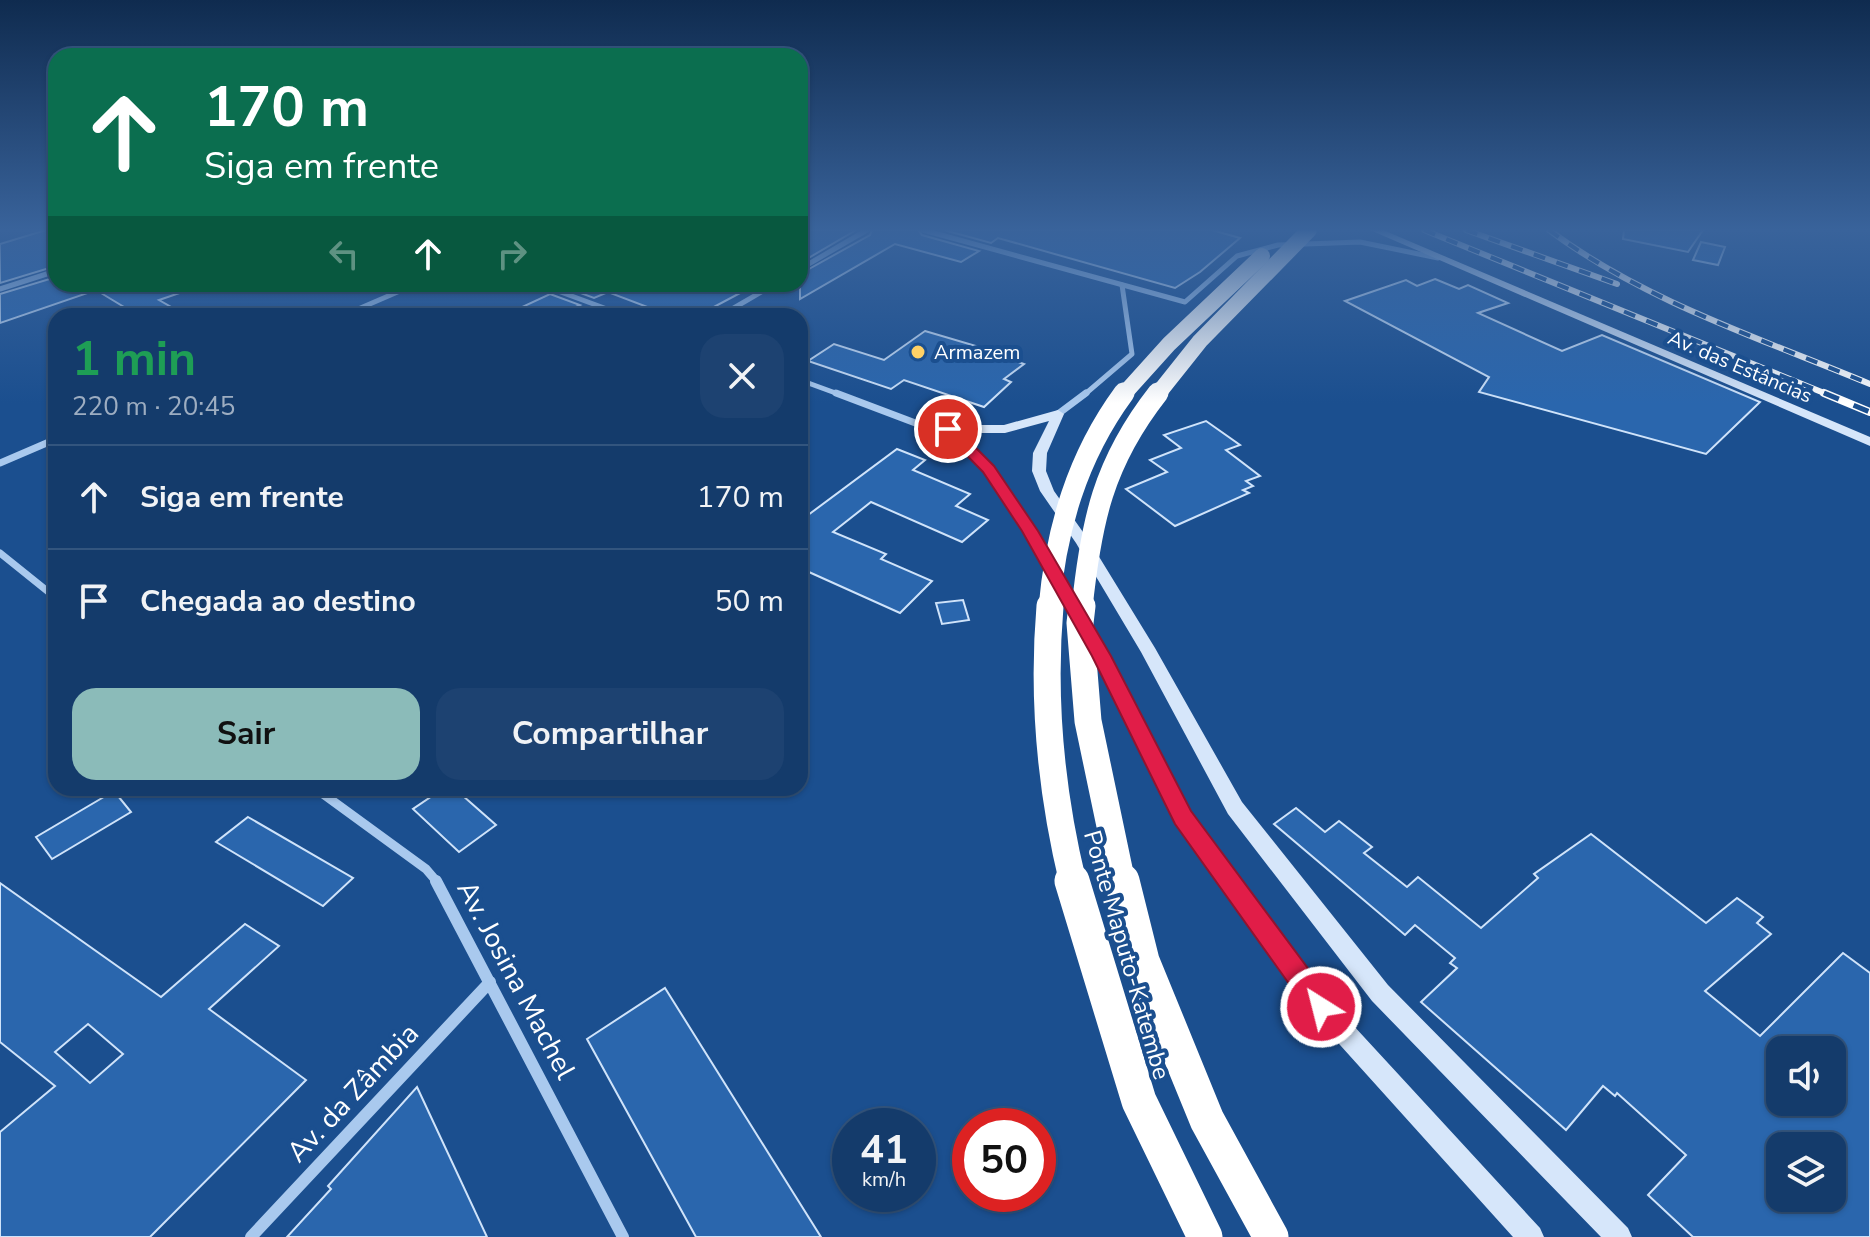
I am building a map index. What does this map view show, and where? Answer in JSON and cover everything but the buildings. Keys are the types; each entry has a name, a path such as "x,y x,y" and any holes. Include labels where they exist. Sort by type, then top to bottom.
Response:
{"highway":[{"name":"Ponte Maputo-Katembe","path":"1205,1237 1139,1102 1093,955 1062,834 1052,752 1046,622 1062,521 1091,442 1116,406 1165,350 1228,288"},
{"name":"Ponte Maputo-Katembe","path":"1252,288 1200,341 1138,419 1120,448 1104,488 1089,543 1080,623 1090,735 1110,834 1142,961 1207,1120 1271,1237"}],"main road":[{"name":"Av. das Estâncias","path":"1509,288 1870,442"},
{"path":"948,429 1005,429 1058,414"},
{"path":"1058,414 1040,453 1039,471 1047,491 1083,542 1149,652 1235,808 1380,993 1619,1237"},
{"path":"948,429 989,469 1014,506 1102,656 1183,817 1321,1007 1531,1237"}],"street":[{"path":"1058,414 1105,380 1132,354 1122,288"},
{"path":"1132,288 1185,302 1201,288"},
{"path":"360,308 398,292"},
{"path":"561,292 604,308"},
{"path":"734,308 761,292"},
{"path":"808,383 918,424 948,429"},
{"path":"0,463 48,442"},
{"path":"0,553 48,592"},
{"name":"Av. Josina Machel","path":"326,796 426,869 440,885 623,1237"},
{"name":"Av. da Zâmbia","path":"251,1237 490,982"}],"railway":[{"path":"1566,288 1829,395"},
{"path":"1643,288 1705,317 1870,384"},
{"path":"1824,393 1870,412"}],"place":[{"name":"Armazem","path":"918,352"}],"route":[{"path":"948,429 989,469 1005,492 1102,656 1183,817 1321,1007"}]}
